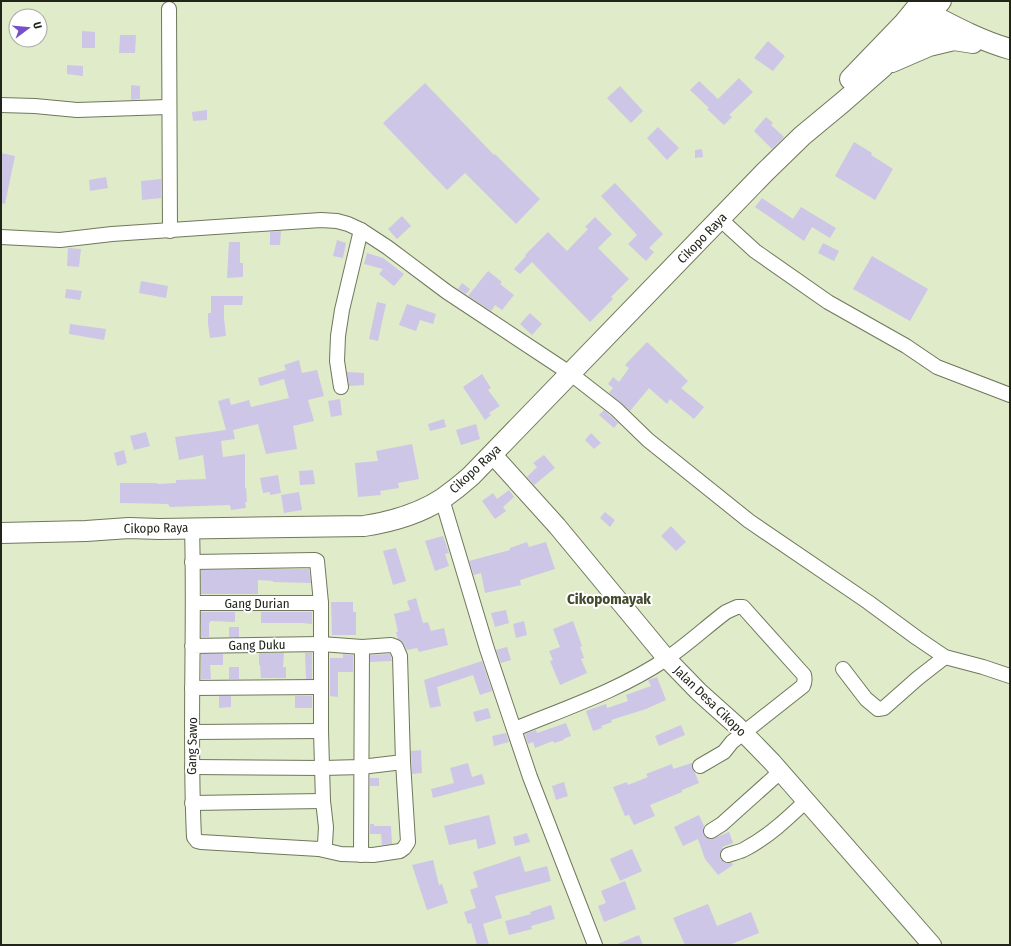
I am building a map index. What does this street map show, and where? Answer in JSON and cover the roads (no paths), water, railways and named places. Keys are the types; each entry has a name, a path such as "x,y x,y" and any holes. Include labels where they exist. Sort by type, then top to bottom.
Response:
{"highway":[{"path":"945,1 945,8 958,35"},
{"path":"922,13 958,35 1005,48"},
{"name":"Cikopo Raya","path":"802,136 883,67 922,13"},
{"name":"Cikopo Raya","path":"1,532 86,531 129,528 159,529 364,526 378,524 407,515 426,508 442,499 471,476 802,136 850,80 922,13"},
{"path":"883,67 929,46 958,35"}],"main road":[{"name":"Jalan Desa Cikopo","path":"492,454 557,526 667,659 699,692 744,733 806,801 932,945"}],"street":[{"path":"169,10 168,107 170,231"},
{"path":"1,105 35,106 77,110 168,107"},
{"path":"720,219 755,251 828,302 906,346 937,367 1010,395"},
{"path":"1,237 60,240 112,234 321,220 343,223 361,230 387,247 447,292 571,374 616,408 648,440 749,521 868,602 917,638 945,657 1010,676"},
{"path":"341,387 337,361 338,336 342,310 361,230"},
{"path":"442,499 487,648 530,777 595,945"},
{"name":"Gang Sawo","path":"192,528 192,803 194,837 199,842 319,849 341,854 373,855 400,851 408,842 403,762"},
{"path":"192,562 315,560 318,564 321,603 321,731 323,801 326,839 324,846 319,849"},
{"name":"Gang Durian","path":"192,603 321,603"},
{"path":"515,729 598,696 630,680 667,659 726,612 736,607 742,608 746,610 804,675 805,679 803,686 732,742 724,752 700,766"},
{"name":"Gang Duku","path":"192,646 321,644 362,647 391,645 396,647 400,656 403,762"},
{"path":"361,855 362,647"},
{"path":"843,668 866,699 878,710 884,708 918,678 945,657"},
{"path":"192,688 321,686"},
{"path":"193,732 321,731"},
{"path":"192,767 323,768 361,767 403,762"},
{"path":"711,831 722,824 780,772"},
{"path":"192,803 323,801"},
{"path":"728,855 744,850 758,842 783,824 806,801"}],"district":[{"name":"Cikopomayak","path":"609,599"}]}
